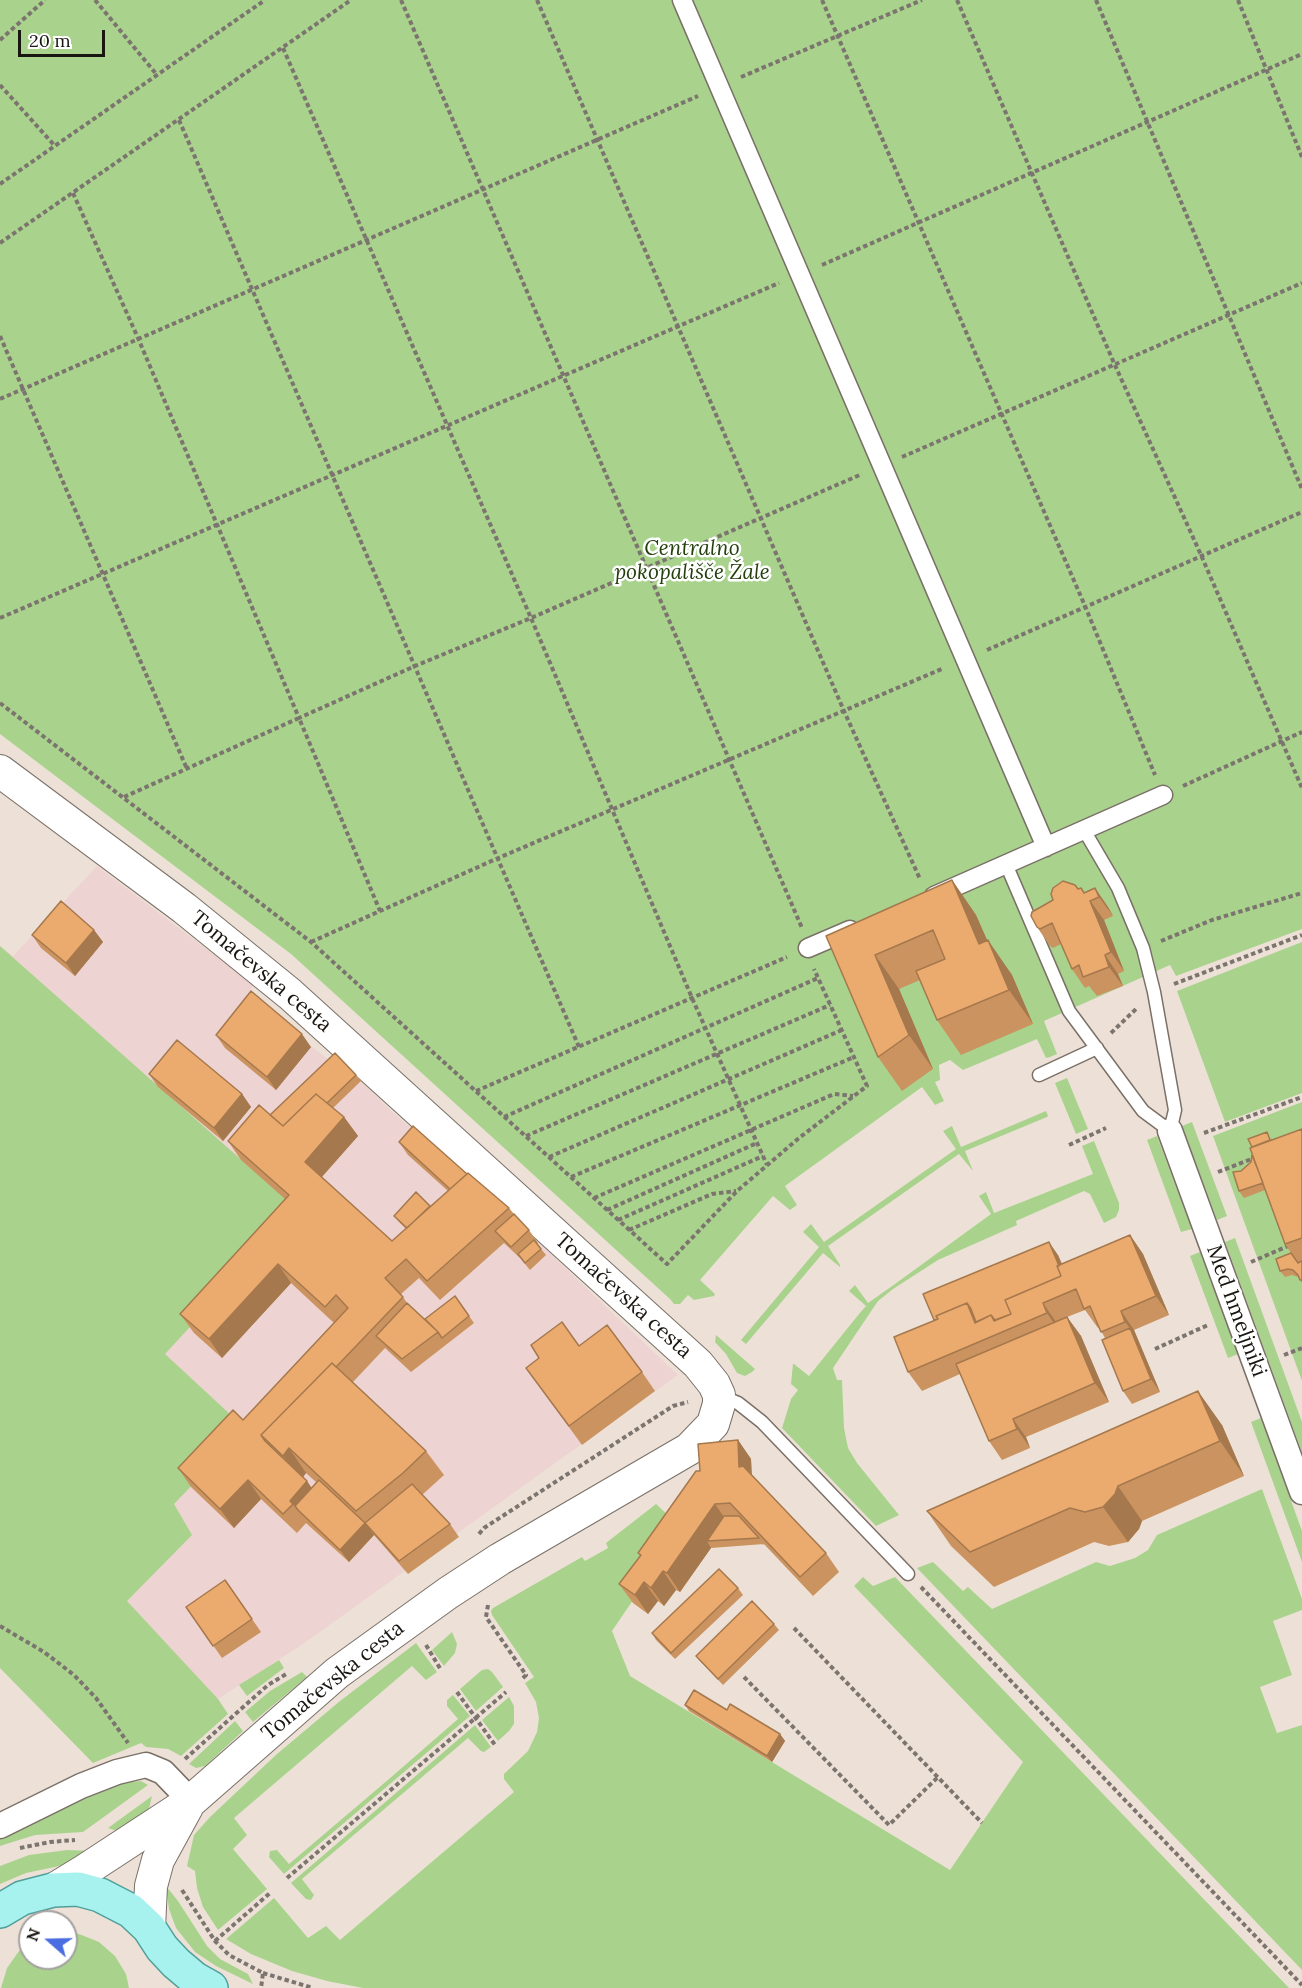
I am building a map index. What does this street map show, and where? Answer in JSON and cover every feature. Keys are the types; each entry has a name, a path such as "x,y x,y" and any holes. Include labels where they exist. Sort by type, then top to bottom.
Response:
{"main road":[{"path":"0,1911 22,1898 52,1890 89,1891 111,1899 131,1911 184,1971 211,1988"},
{"path":"155,1938 169,1964 174,1988"}],"street":[{"path":"682,0 1046,847"},
{"name":"Tomačevska cesta","path":"0,771 184,908 290,994 691,1357 709,1376 719,1395 718,1413 713,1424 689,1449 501,1559 440,1598 337,1673 191,1801 52,1890"},
{"path":"924,901 1163,795"},
{"path":"808,948 863,925"},
{"name":"Med hmeljniki","path":"1170,1131 1302,1492"},
{"path":"0,1826 81,1786 117,1772 146,1765 158,1768 191,1801"},
{"name":"Tomačevska cesta","path":"155,1938 151,1886 158,1860 191,1801"}],"lane":[{"name":"Med hmeljniki","path":"1084,830 1118,888 1143,948 1154,992 1175,1110 1170,1131"},
{"path":"1006,864 1069,1011 1143,1111 1170,1131"},
{"path":"1039,1075 1097,1048"},
{"path":"719,1395 738,1403 762,1422 908,1574"}],"path":[{"path":"0,39 45,0"},
{"path":"94,0 157,75"},
{"path":"0,243 351,0"},
{"path":"0,703 311,942 667,1264 737,1191 867,1086 810,961 806,938 401,0"},
{"path":"537,0 679,326 924,901"},
{"path":"822,0 1085,606 1163,795 1302,732"},
{"path":"0,399 365,239 922,0"},
{"path":"957,0 1302,788"},
{"path":"1096,0 1302,489"},
{"path":"1238,0 1302,158"},
{"path":"0,184 261,1"},
{"path":"283,48 531,618 692,998 767,1165"},
{"path":"0,618 800,275 1302,54"},
{"path":"0,85 55,146"},
{"path":"179,120 579,1047"},
{"path":"73,193 138,338 380,911"},
{"path":"124,797 415,666 647,569 1001,415 1114,363 1302,283"},
{"path":"0,336 187,769"},
{"path":"311,942 613,809"},
{"path":"1143,948 1212,920 1302,893"},
{"path":"1097,1048 1154,992 1302,935"},
{"path":"476,1091 808,948"},
{"path":"504,1117 818,978"},
{"path":"526,1136 830,1005"},
{"path":"549,1157 842,1030"},
{"path":"571,1177 854,1057"},
{"path":"594,1198 834,1094 853,1096"},
{"path":"1204,1133 1302,1097"},
{"path":"1069,1145 1106,1128"},
{"path":"607,1210 758,1143"},
{"path":"618,1220 763,1156"},
{"path":"1218,1172 1260,1156"},
{"path":"629,1230 712,1194 737,1191"},
{"path":"1251,1262 1288,1246"},
{"path":"1155,1349 1208,1325"},
{"path":"1284,1355 1302,1348"},
{"path":"476,1537 484,1528 673,1406"},
{"path":"908,1574 1302,1984"},
{"path":"488,1605 486,1617 526,1675 522,1679"},
{"path":"0,1626 44,1652 74,1676 96,1698 129,1744 141,1766"},
{"path":"794,1628 982,1822"},
{"path":"423,1641 441,1670"},
{"path":"744,1677 889,1825 938,1777"},
{"path":"457,1692 495,1745"},
{"path":"288,1878 506,1692"},
{"path":"12,1850 78,1839"},
{"path":"180,1888 187,1894 207,1931 229,1955 263,1974 313,1988"},
{"path":"215,1941 270,1893"},
{"path":"261,1988 263,1974"}],"shaded area":[{"path":"97,866 254,985 247,994 311,1046 334,1064 340,1059 387,1107 518,1223 678,1375 303,1644 218,1699 93,1763 0,1668 0,946 13,956"}],"green space":[{"name":"Centralno pokopališče Žale","path":"0,0 1302,0 1302,929 1176,976 1170,965 1044,1021 1057,1054 1050,1057 1046,1058 1037,1039 963,1070 950,1060 939,1065 940,1080 935,1082 944,1101 935,1105 922,1087 785,1186 797,1205 790,1210 773,1196 700,1280 715,1294 714,1296 694,1300 688,1295 680,1304 674,1304 291,954 0,734"},
{"path":"1302,942 1302,1093 1225,1122 1177,991"},
{"path":"0,946 298,1210 165,1354 246,1429 174,1504 192,1535 127,1601 218,1699 228,1714 181,1756 168,1749 146,1747 141,1743 93,1763 0,1668"},
{"path":"1067,1078 1088,1129 1076,1134 1055,1083"},
{"path":"1302,1102 1302,1381 1213,1136"},
{"path":"1046,1111 1047,1117 965,1151 973,1171 959,1154 828,1246 840,1267 823,1253 746,1344 741,1340 819,1247 803,1232 811,1224 824,1242 956,1149 943,1131 952,1126 961,1147"},
{"path":"1192,1122 1227,1216 1217,1220 1182,1126"},
{"path":"1157,1136 1192,1229 1181,1232 1147,1140"},
{"path":"1094,1141 1119,1203 1116,1217 1104,1223 1090,1194 1084,1191 1016,1221 1017,1225 938,1260 878,1301 833,1368 837,1380 842,1380 844,1428 848,1448 857,1463 899,1515 876,1526 782,1428 791,1399 798,1390 791,1384 793,1364 809,1376 866,1306 849,1291 855,1285 868,1303 895,1284 991,1214 979,1196 986,1192 994,1213 1093,1174 1082,1146"},
{"path":"1235,1238 1302,1422 1302,1453 1225,1242"},
{"path":"1200,1252 1238,1354 1228,1358 1190,1256"},
{"path":"716,1335 755,1369 745,1376 737,1373 726,1354 715,1342"},
{"path":"1261,1418 1302,1531 1302,1562 1251,1422"},
{"path":"1262,1489 1302,1599 1302,1610 1273,1621 1292,1675 1260,1687 1277,1733 1302,1725 1302,1970 917,1568 933,1562 963,1591 968,1587 992,1609 1096,1562 1110,1566 1135,1558 1148,1550 1157,1535"},
{"path":"656,1504 682,1528 612,1631 630,1676 950,1870 1023,1762 854,1586 863,1577 873,1586 895,1577 1289,1988 363,1988 292,1971 251,1954 226,1939 274,1898 308,1938 326,1926 340,1940 514,1792 504,1779 504,1774 528,1751 537,1732 539,1718 536,1702 525,1683 534,1677 491,1611 582,1557 585,1561 608,1548 606,1543"},
{"path":"452,1632 457,1644 455,1653 444,1666 432,1650"},
{"path":"416,1643 437,1672 426,1680 412,1666 234,1818 247,1835 233,1849 267,1889 218,1930 203,1907 195,1871 187,1866 194,1835 277,1754 340,1701"},
{"path":"279,1660 284,1668 247,1696 239,1685"},
{"path":"488,1669 503,1687 476,1711 460,1689 482,1670"},
{"path":"302,1672 307,1677 253,1722 245,1712 270,1691"},
{"path":"453,1695 470,1716 284,1874 269,1857 270,1851 277,1850 289,1864 389,1779 458,1719 447,1706 447,1700"},
{"path":"509,1697 514,1706 514,1724 498,1741 482,1720"},
{"path":"235,1721 243,1731 205,1766 196,1768 189,1764"},
{"path":"475,1725 491,1747 484,1752 481,1751 468,1738 302,1879 314,1895 311,1900 306,1899 291,1883"},
{"path":"141,1781 148,1785 83,1832 35,1835 0,1846 0,1836 78,1799 123,1783"},
{"path":"152,1796 148,1813 124,1833 108,1828"},
{"path":"67,1850 92,1851 64,1865 26,1873 0,1884 0,1866 29,1855"},
{"path":"166,1886 207,1946 220,1959 248,1974 253,1984 216,1966 195,1952 176,1928 169,1909"},
{"path":"79,1934 99,1942 115,1956 126,1974 129,1988 1,1988 7,1968 18,1952 18,1970 78,1970"}],"building":[{"path":"952,880 979,944 988,940 1009,990 937,1020 916,971 945,959 933,930 875,955 909,1035 878,1057 826,936"},
{"path":"1063,881 1075,885 1078,889 1081,888 1084,893 1095,888 1099,897 1090,901 1111,952 1105,955 1109,967 1083,977 1079,965 1072,969 1052,923 1040,929 1031,916 1032,912 1053,900 1051,894 1053,888"},
{"path":"61,901 94,930 66,963 32,935"},
{"path":"251,991 302,1034 267,1077 216,1035"},
{"path":"177,1040 242,1094 214,1128 149,1074"},
{"path":"335,1053 356,1075 327,1103 316,1094 283,1126 270,1115"},
{"path":"316,1094 344,1117 305,1162 392,1241 468,1173 509,1208 427,1281 406,1259 385,1278 403,1297 336,1367 332,1363 261,1435 307,1481 290,1501 293,1504 283,1514 248,1480 220,1509 178,1468 233,1410 243,1420 348,1308 336,1295 325,1307 278,1264 209,1339 180,1314 289,1195 228,1141 259,1105 283,1126"},
{"path":"413,1126 467,1174 450,1189 399,1142"},
{"path":"1302,1129 1302,1238 1285,1244 1250,1148"},
{"path":"1267,1132 1270,1140 1252,1147 1248,1139"},
{"path":"1252,1155 1263,1183 1239,1191 1233,1172 1241,1171 1251,1162"},
{"path":"416,1192 430,1206 407,1228 394,1216"},
{"path":"514,1214 529,1230 511,1247 495,1231"},
{"path":"1130,1235 1156,1296 1121,1311 1125,1322 1101,1332 1090,1306 1084,1309 1076,1289 1043,1303 1047,1313 908,1372 894,1337 938,1319 936,1316 967,1303 975,1323 991,1315 994,1321 1011,1314 1005,1300 1061,1276 1057,1266"},
{"path":"534,1240 541,1249 525,1263 518,1254"},
{"path":"1049,1242 1061,1276 1005,1300 1011,1314 995,1320 991,1315 976,1322 967,1303 936,1316 938,1319 934,1320 923,1294"},
{"path":"1291,1253 1298,1263 1302,1261 1302,1280 1293,1270 1280,1271 1276,1259"},
{"path":"455,1296 469,1316 442,1338 425,1319"},
{"path":"407,1303 438,1332 402,1359 376,1336"},
{"path":"1067,1317 1095,1383 1013,1419 1017,1429 989,1441 956,1364"},
{"path":"562,1322 579,1346 607,1325 642,1372 569,1426 526,1368 539,1358 531,1345"},
{"path":"1130,1328 1151,1379 1123,1391 1102,1340"},
{"path":"332,1363 426,1451 356,1511 289,1448 283,1456 261,1435"},
{"path":"1198,1391 1220,1441 1118,1486 1115,1494 1103,1507 1085,1512 1070,1508 970,1552 927,1511"},
{"path":"738,1440 739,1467 743,1466 826,1553 800,1577 730,1503 715,1504 667,1573 663,1571 651,1588 644,1582 635,1595 619,1584 641,1555 638,1553 696,1471 700,1471 698,1444"},
{"path":"319,1480 365,1523 340,1550 295,1506"},
{"path":"412,1484 450,1524 399,1561 365,1523"},
{"path":"724,1516 739,1516 759,1538 707,1541"},
{"path":"719,1569 738,1588 671,1653 652,1633"},
{"path":"225,1580 252,1619 213,1646 186,1607"},
{"path":"752,1601 774,1624 718,1679 696,1656"},
{"path":"694,1690 727,1710 730,1704 780,1734 767,1756 685,1705"}]}
